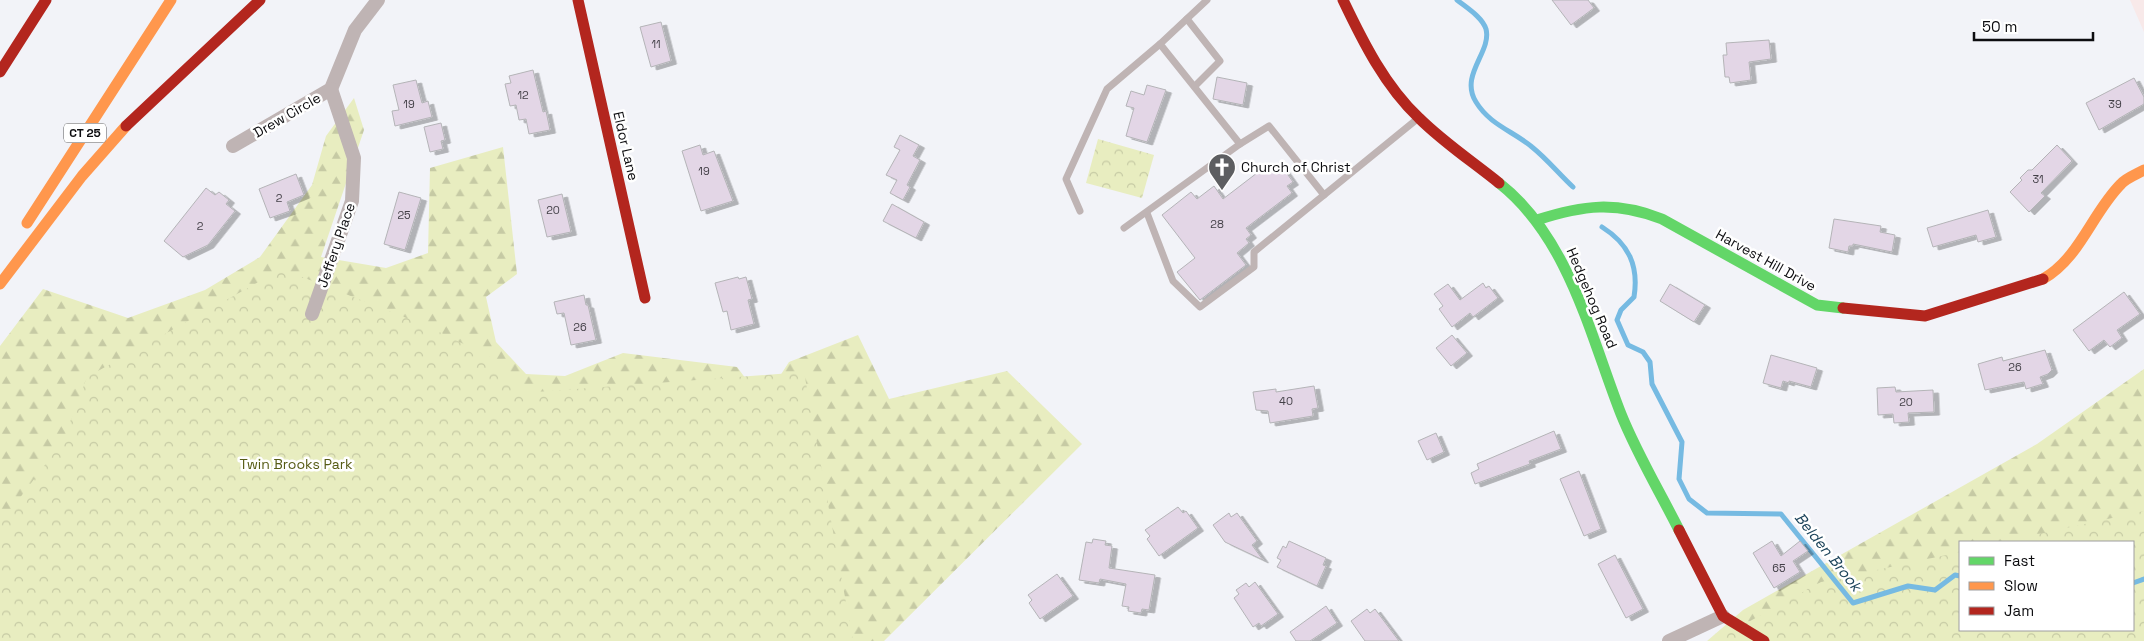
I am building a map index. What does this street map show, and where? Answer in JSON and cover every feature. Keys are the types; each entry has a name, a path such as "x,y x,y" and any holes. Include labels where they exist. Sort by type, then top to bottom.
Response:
{"main road":[{"path":"0,72 46,0"},
{"name":"CT 25","path":"21,232 171,0"},
{"path":"0,284 82,176 121,130 260,0"},
{"name":"Eldor Lane","path":"578,0 645,298"},
{"name":"Hedgehog Road","path":"1343,0 1363,42 1389,83 1418,118 1507,189 1537,220 1567,275 1596,343 1622,416 1724,616"},
{"name":"Harvest Hill Drive","path":"1537,220 1598,204 1624,206 1642,210 1817,305 1925,316 2046,278 2076,250 2094,216 2122,182 2144,170"},
{"path":"1724,616 1747,637 1764,641"}],"street":[{"name":"Drew Circle","path":"233,146 331,89 355,30 378,0"},
{"name":"Jeffery Place","path":"312,314 352,201 354,158 331,89"},
{"path":"1669,641 1724,616"}],"lane":[{"path":"1080,212 1066,179 1107,89 1160,44 1207,0"},
{"path":"1187,19 1220,61 1195,86"},
{"path":"1160,44 1240,144"},
{"path":"1147,213 1173,282 1200,307 1254,267 1254,252 1418,118"},
{"path":"1124,228 1240,144 1269,126 1324,195"}],"shaded area":[{"path":"2130,0 2144,0 2144,32"}],"green space":[{"name":"Twin Brooks Park","path":"354,98 364,130 321,257 386,268 428,253 430,168 503,147 517,274 486,297 496,342 526,374 565,376 623,353 737,367 749,383 778,379 789,362 858,335 889,399 1007,371 1082,444 884,641 0,641 0,346 43,289 128,318 205,290 260,257 312,185 326,136"},
{"path":"1098,139 1154,155 1142,198 1086,183"},
{"name":"Twin Brooks Park","path":"282,269 427,326 492,358 522,393 804,372 853,641 0,641 0,524 63,441 87,377"},
{"path":"2144,369 2144,641 1707,641 1743,610 2037,444"},
{"path":"2144,511 2144,641 1714,641 1821,582 1959,552 1959,631 2134,631 2134,541 2008,541"}],"building":[{"path":"1552,0 1588,0 1594,8 1571,25"},
{"path":"661,22 671,61 651,67 640,27"},
{"path":"1769,40 1771,59 1749,62 1751,80 1730,83 1729,77 1725,77 1723,55 1727,55 1726,43"},
{"path":"533,70 543,112 546,111 550,130 529,134 526,119 519,120 516,105 510,106 505,84 511,83 509,76"},
{"path":"1217,77 1247,83 1243,105 1213,99"},
{"path":"2134,78 2144,97 2144,104 2099,130 2086,103"},
{"path":"416,80 422,103 428,101 432,117 395,126 392,111 399,110 393,85"},
{"path":"1147,85 1166,90 1147,142 1126,136 1134,108 1126,106 1131,91 1144,95"},
{"path":"441,123 445,140 441,141 443,149 430,152 424,127"},
{"path":"900,135 919,145 913,156 920,160 907,185 910,187 903,200 890,193 897,180 886,175 900,150 894,147"},
{"path":"700,145 703,155 714,151 733,201 701,211 682,151"},
{"path":"2057,145 2072,161 2041,193 2045,196 2029,212 2010,192 2022,180 2020,178 2028,170 2032,170"},
{"path":"1270,163 1275,170 1281,165 1293,182 1287,186 1292,193 1246,228 1251,235 1246,239 1249,243 1237,253 1246,265 1200,300 1177,272 1195,258 1162,215 1191,192 1197,199 1214,186 1223,199"},
{"path":"296,174 304,195 287,202 290,211 270,218 259,189"},
{"path":"206,188 215,195 219,192 229,200 226,204 235,211 208,245 183,257 164,241"},
{"path":"399,192 421,198 405,250 384,244"},
{"path":"562,194 571,232 547,237 538,200"},
{"path":"892,204 924,222 916,238 883,221"},
{"path":"1988,210 1996,237 1978,242 1976,235 1933,247 1927,228"},
{"path":"1834,219 1881,226 1880,232 1895,235 1892,252 1853,244 1853,246 1849,246 1848,252 1829,248"},
{"path":"738,277 739,279 746,277 752,299 748,300 754,324 731,330 727,311 723,312 715,283"},
{"path":"1483,283 1486,288 1489,286 1498,298 1473,317 1470,313 1452,327 1439,309 1443,306 1434,294 1448,284 1460,300"},
{"path":"1670,284 1705,305 1694,322 1660,301"},
{"path":"2124,292 2140,314 2117,330 2122,338 2110,347 2104,340 2089,351 2073,330"},
{"path":"584,295 596,340 571,345 564,313 557,314 554,302"},
{"path":"1452,335 1467,353 1451,366 1436,348"},
{"path":"2045,350 2052,370 2040,377 2043,384 2026,389 2024,382 1985,390 1978,364 2002,357 2003,361"},
{"path":"1771,355 1817,368 1811,387 1789,381 1789,383 1783,381 1781,388 1763,383"},
{"path":"1314,386 1318,408 1312,409 1313,416 1270,423 1268,411 1256,410 1253,392 1276,389 1276,392"},
{"path":"1895,387 1896,392 1933,390 1934,412 1908,413 1909,422 1894,423 1893,414 1878,415 1877,388"},
{"path":"1554,431 1561,449 1529,461 1530,464 1475,484 1471,473 1479,469 1477,464"},
{"path":"1436,433 1444,452 1427,460 1418,441"},
{"path":"1579,471 1601,529 1584,536 1560,479"},
{"path":"1178,507 1183,513 1186,511 1198,528 1159,556 1147,539 1150,536 1145,530"},
{"path":"1229,513 1231,517 1237,513 1257,541 1252,545 1263,560 1225,542 1213,525"},
{"path":"1093,539 1106,541 1105,545 1112,546 1109,568 1155,575 1149,610 1142,609 1141,613 1128,611 1129,607 1122,606 1126,584 1100,579 1099,583 1079,580 1086,542 1092,543"},
{"path":"1289,541 1326,558 1323,565 1326,566 1317,586 1277,567 1281,560 1277,558 1283,546 1286,548"},
{"path":"1772,541 1781,556 1800,541 1808,551 1793,561 1800,572 1774,588 1753,553"},
{"path":"1615,555 1643,609 1626,618 1598,564"},
{"path":"1057,574 1073,596 1040,619 1029,603 1032,600 1028,595"},
{"path":"1255,582 1278,614 1261,626 1259,623 1253,627 1234,598 1239,594 1236,590 1246,583 1249,587"},
{"path":"1326,606 1337,623 1310,641 1296,641 1290,632"},
{"path":"1367,609 1370,613 1375,609 1399,641 1365,641 1351,621"}],"waterway":[{"name":"Belden Brook","path":"1457,0 1478,17 1486,29 1487,38 1485,46 1471,82 1476,102 1495,122 1525,141 1573,187"},
{"name":"Belden Brook","path":"1602,227 1625,248 1633,266 1635,275 1634,297 1621,310 1617,320 1628,345 1643,352 1650,362 1652,384 1682,442 1679,479 1689,499 1707,513 1781,514 1853,603 1908,586 1935,590 1955,575 1959,576"},
{"name":"Belden Brook","path":"2134,583 2144,579"}],"traffic: fast":[{"path":"1499,183 1523,205 1543,231 1560,259 1575,290 1627,429 1679,530"},
{"path":"1537,220 1569,211 1600,207 1630,209 1645,213 1662,219 1817,305 1843,308"}],"traffic: slow":[{"path":"27,223 171,0"},
{"path":"0,284 82,176 126,126"},
{"path":"2043,279 2067,259 2121,184 2144,170"}],"traffic: jam":[{"path":"0,72 46,0"},
{"path":"126,126 260,0"},
{"path":"578,0 645,298"},
{"path":"1343,0 1385,78 1407,105 1438,135 1499,183"},
{"path":"1843,308 1925,316 2043,279"},
{"path":"1679,530 1723,616 1764,641"}],"place":[{"name":"Church of Christ","path":"1222,191"}]}
